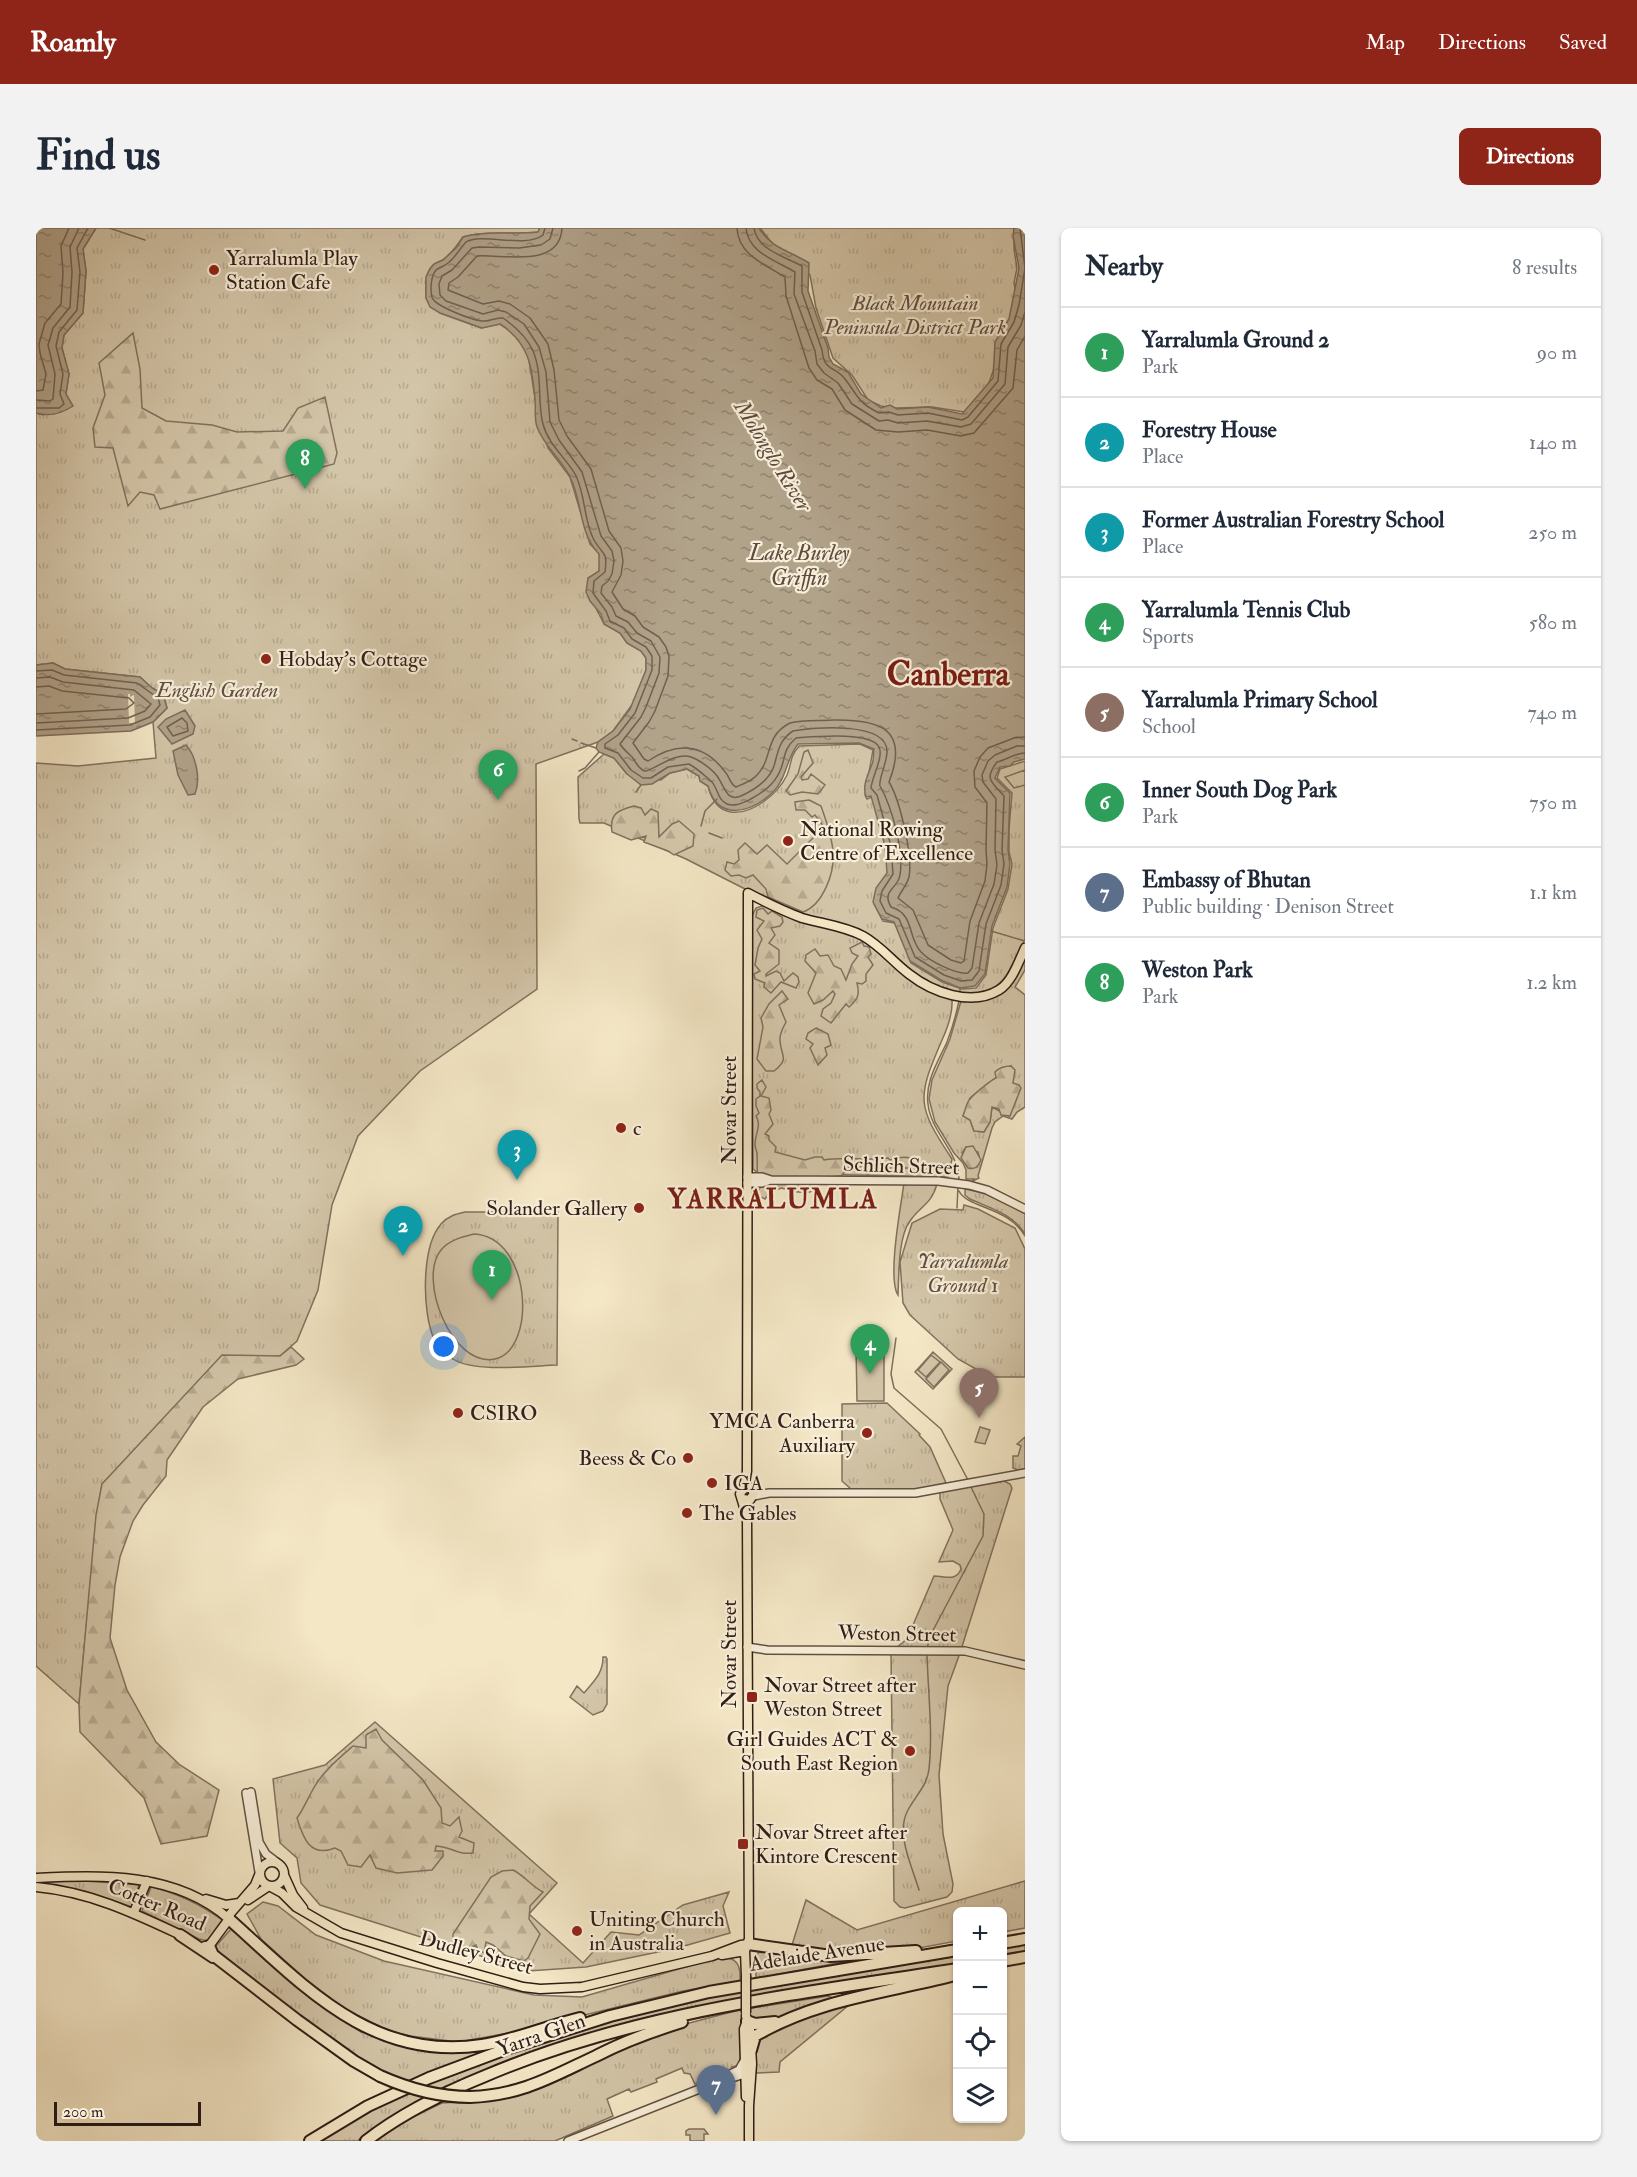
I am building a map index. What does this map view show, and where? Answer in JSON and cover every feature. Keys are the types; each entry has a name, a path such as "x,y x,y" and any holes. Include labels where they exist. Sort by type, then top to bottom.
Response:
{"highway":[{"path":"229,1919 332,2008 374,2032 417,2044 461,2047 492,2043 604,2012 656,2000 683,1997"},
{"path":"180,1935 221,1961"},
{"path":"1007,1942 1025,1939"},
{"path":"210,1946 212,1953 221,1961 354,2061 380,2076 418,2090 440,2095 470,2097 532,2086 554,2078 624,2043 672,2025 745,2013 765,2024 841,2001 953,1975"},
{"path":"745,1946 831,1956 897,1953 953,1946"},
{"name":"Adelaide Avenue","path":"683,1997 953,1951"},
{"path":"1006,1961 1022,1957"},
{"name":"Adelaide Avenue","path":"745,2013 953,1970"},
{"name":"Yarra Glen","path":"310,2141 348,2116 395,2092 468,2063 585,2024 683,1997"},
{"name":"Yarra Glen","path":"366,2141 392,2122 431,2100 538,2055 627,2028 745,2013"},
{"path":"749,2057 755,2036 784,2020"}],"main road":[{"name":"Novar Street","path":"748,2106 750,2029 745,2013 745,1946 748,1899 747,1518 750,1493 747,1471 748,893 766,902"},
{"path":"748,911 755,904 766,902 802,918 850,930 866,938 923,984 960,996 978,997 1000,989 1016,967 1025,948"},
{"path":"273,1861 279,1863 284,1874 279,1884 269,1886 251,1897 234,1917 229,1919 230,1914 255,1885 262,1867 273,1861"},
{"path":"260,1874 263,1883 269,1886"},
{"name":"Dudley Street","path":"284,1874 293,1895 307,1913"},
{"name":"Cotter Road","path":"36,1878 104,1876 147,1881 188,1894 229,1919 210,1946 202,1945 134,1912 80,1894 36,1887"},
{"path":"134,1912 147,1881"},
{"name":"Dudley Street","path":"269,1886 326,1926 359,1939 523,1987 540,1989 582,1987 745,1946"},
{"path":"188,1894 226,1905 239,1903"},
{"name":"Dudley Street","path":"712,1956 735,1953 745,1946"},
{"path":"735,1953 741,1961 746,1976"},
{"path":"749,2057 749,2069 744,2074 749,2141"}],"street":[{"name":"Schlich Street","path":"747,1180 762,1183 771,1180 903,1180 964,1184 992,1192 1025,1209"},
{"path":"750,1493 915,1493 1025,1473"},
{"name":"Weston Street","path":"747,1650 934,1649 965,1651 1025,1665"},
{"path":"260,1874 249,1792 259,1842 266,1854 279,1863"},
{"path":"712,2084 739,2070 749,2057"},
{"path":"568,2141 712,2084 744,2074"}],"green space":[{"name":"English Garden","path":"96,228 540,228 538,232 463,237 449,254 429,270 426,298 440,313 481,328 500,324 514,333 528,354 535,398 548,448 570,477 590,544 599,553 596,608 604,624 620,633 627,643 641,651 646,658 646,670 634,702 613,731 598,742 536,764 537,989 420,1071 358,1136 332,1205 318,1290 297,1341 280,1356 222,1356 102,1484 97,1513 79,1704 36,1666 36,763 78,766 156,758 153,722 167,708 163,694 140,677 65,669 53,663 36,665 36,413 43,415 66,393 69,374 62,348 64,335 83,313 86,271 83,249"},
{"name":"Black Mountain Peninsula District Park","path":"760,228 1014,228 1017,268 1014,283 1018,301 985,394 964,412 932,407 896,408 881,406 868,400 852,375 833,358 816,308 810,275 802,266 776,248"},
{"path":"133,333 140,369 142,408 166,421 212,425 237,432 283,431 298,408 325,397 337,453 334,464 160,509 154,495 140,492 128,506 113,448 95,447 93,428 105,395 99,363"},
{"path":"860,744 873,750 865,795 867,799 872,797 887,847 888,873 874,904 883,921 895,923 911,963 942,982 962,989 976,988 986,975 993,928 1008,889 1012,864 1009,852 1009,829 1012,793 997,778 1000,769 1025,761 1025,939 1005,979 987,993 971,995 941,989 910,972 881,945 805,916 604,823 580,823 578,777 604,754 614,758 627,774 661,780 670,773 687,769 699,776 700,781 708,786 718,806 726,811 739,812 756,807 771,796 787,775 792,757 799,746"},
{"path":"808,750 813,763 801,777 802,780 808,779 811,774 825,785 818,794 802,792 790,795 786,791 798,774 804,752"},
{"path":"1025,770 1025,785 1014,788 1005,777"},
{"path":"809,800 821,806 831,840 833,860 830,878 822,895 803,912 768,897 766,889 753,875 746,878 739,875 731,876 725,870 727,862 734,864 739,860 738,850 745,843 757,854 767,845 787,864 824,827 815,815 812,817 805,810 796,810 795,802"},
{"path":"634,806 641,808 645,815 651,809 658,812 659,837 672,824 679,821 694,834 693,846 674,855 644,842 646,836 631,840 612,832 612,820 616,813"},
{"path":"765,905 852,934 868,942 929,990 952,999 950,1020 928,1075 924,1101 932,1126 952,1159 948,1177 758,1173 753,1169 751,918 756,908"},
{"path":"763,908 768,914 772,911 782,917 783,922 780,926 771,928 775,935 769,943 779,950 779,964 766,976 776,971 780,973 784,981 793,973 798,977 799,982 796,988 781,982 771,993 764,987 765,983 755,979 754,974 760,971 755,965 762,939 757,930 764,921 756,917 757,910"},
{"path":"862,942 864,946 869,947 871,954 868,957 873,965 866,974 866,981 862,984 857,983 858,996 854,1002 849,1007 846,1004 831,1023 821,1016 823,1009 831,1003 835,994 833,991 814,1004 808,993 816,973 805,961 806,955 815,949 820,956 828,955 834,966 841,969 846,980 858,956 852,953 850,948"},
{"path":"1025,953 1025,970 1015,987 1025,995 1025,1107 1012,1119 1003,1116 995,1122 979,1178 971,1182 974,1179 966,1179 963,1163 935,1122 929,1099 932,1080 950,1039 961,1001 985,999 994,995 1007,982","holes":["1011,1066 1013,1083 1009,1116 992,1107 990,1122 984,1132 974,1131 970,1120 963,1116 970,1098","966,1147 978,1152 980,1160 977,1167 962,1153"]},
{"path":"782,991 788,999 779,1005 786,1022 780,1038 783,1060 774,1071 766,1071 757,1059 763,1027 761,1018 769,1004"},
{"path":"816,1028 828,1034 831,1045 825,1048 827,1055 818,1065 810,1048 813,1044 806,1039 808,1033"},
{"path":"1011,1066 1015,1070 1013,1083 1021,1088 1010,1116 1001,1115 999,1109 992,1107 990,1122 984,1132 974,1131 970,1120 963,1116 969,1101 996,1078 997,1070"},
{"path":"762,1080 766,1087 761,1096 769,1098 771,1110 769,1114 773,1124 765,1134 776,1147 775,1152 805,1160 815,1157 822,1157 824,1160 907,1158 915,1159 922,1164 917,1168 879,1168 867,1174 861,1167 848,1168 841,1176 828,1178 810,1192 781,1188 770,1193 765,1199 759,1196 759,1188 762,1187 758,1176 755,1145 758,1126 756,1116 759,1113 756,1099 760,1096 757,1084"},
{"path":"973,1146 981,1160 976,1167 968,1168 961,1158 966,1147"},
{"path":"904,1183 937,1184 932,1196 910,1221 903,1236 898,1295 895,1286 894,1258"},
{"path":"965,1189 988,1194 1025,1212 1025,1234 1008,1217 970,1199 965,1195"},
{"name":"Yarralumla Ground 1","path":"964,1205 978,1209 1015,1228 1025,1249 1025,1377 990,1377 958,1359 910,1315 903,1303 900,1262 912,1223 940,1209 963,1210"},
{"path":"465,1212 558,1212 557,1365 503,1368 474,1366 453,1359 435,1342 427,1313 425,1280 430,1248 434,1234 441,1224 452,1216"},
{"path":"474,1234 493,1240 508,1254 517,1272 522,1294 522,1316 518,1336 509,1351 495,1359 479,1358 465,1350 443,1319 436,1300 433,1281 435,1263 441,1250 452,1241"},
{"path":"291,1347 304,1359 296,1365 238,1379 203,1407 167,1460 166,1476 133,1521 120,1557 110,1638 127,1690 156,1742 180,1765 219,1790 207,1836 161,1844 144,1798 80,1732 79,1704 96,1515 102,1484 222,1355 280,1356"},
{"path":"856,1347 884,1347 884,1401 857,1401"},
{"path":"933,1352 952,1369 933,1389 915,1372"},
{"path":"931,1355 940,1362 926,1377 918,1370"},
{"path":"941,1362 949,1370 934,1387 926,1379"},
{"path":"887,1403 920,1434 930,1447 946,1483 918,1489 851,1489 842,1481 842,1404"},
{"path":"980,1427 990,1430 985,1444 975,1442"},
{"path":"1025,1437 1025,1469 1018,1470 1013,1468 1013,1456 1018,1456 1021,1446 1017,1444"},
{"path":"1004,1481 1012,1488 948,1686 939,1775 943,1834 953,1884 952,1892 947,1897 905,1908 900,1907 894,1901 891,1652 907,1639 934,1576 953,1577 961,1569 960,1565 953,1561 939,1562 953,1530 940,1499 940,1492"},
{"path":"603,1657 607,1659 607,1704 603,1711 593,1715 570,1697 577,1686 584,1693 592,1684 600,1672"},
{"path":"375,1722 557,1883 529,1914 583,1963 611,1932 639,1935 683,1905 729,1892 723,1906 730,1933 677,1948 586,1967 528,1971 320,1905 301,1883 297,1858 280,1843 273,1779 325,1765"},
{"path":"376,1729 382,1740 423,1780 441,1808 442,1823 450,1826 459,1817 462,1831 459,1837 474,1843 473,1853 462,1853 436,1846 435,1851 443,1851 443,1856 432,1870 397,1873 376,1868 370,1855 361,1867 348,1865 341,1851 335,1848 319,1850 305,1839 297,1818 319,1779 353,1746 366,1748 366,1735"},
{"path":"513,1870 543,1892 530,1906 529,1919 540,1934 528,1958 524,1961 506,1956 486,1942 484,1953 478,1950 476,1945 470,1948 453,1943 453,1934 491,1877 502,1871"},
{"path":"76,1880 139,1885 132,1907 85,1891 36,1884"},
{"path":"1025,1881 1025,1928 1007,1931 1007,1907 953,1907 953,1942 756,1978 756,1956 765,1944 792,1945 806,1900 857,1930"},
{"path":"151,1887 188,1900 222,1920 207,1941 199,1939 142,1911"},
{"path":"263,1902 278,1906 316,1935 384,1961 534,1995 582,1997 720,1957 730,1958 737,1963 740,1970 740,1981 683,1991 515,2032 458,2042 395,2034 345,2009 304,1978 261,1939 247,1914"},
{"path":"231,1929 328,2009 361,2032 402,2045 434,2051 474,2050 497,2046 406,2084 381,2072 335,2043 225,1959 215,1947"},
{"path":"1025,1944 1025,1952 1007,1955 1007,1947"},
{"path":"953,1957 953,1965 710,2005 446,2086 388,2119 357,2141 321,2141 402,2095 518,2050 613,2020 675,2004"},
{"path":"828,1996 849,2005 780,2062 779,2072 756,2073 756,2061 741,2061 737,2069 736,2066 732,2067 732,2070 695,2084 690,2074 684,2073 682,2068 656,2079 657,2082 631,2092 629,2089 607,2099 613,2116 555,2141 375,2141 394,2126 442,2103 493,2100 678,2026 739,2010"},
{"path":"689,2129 704,2129 708,2134 704,2134 704,2141 690,2141 690,2135 686,2135"}],"water":[{"path":"36,228 96,228 83,249 86,271 83,313 64,335 62,348 69,374 66,394 73,406 51,415 36,413"},
{"name":"Lake Burley Griffin","path":"540,228 759,228 775,245 809,263 808,291 829,357 833,364 848,372 861,394 881,408 890,405 897,409 928,407 962,414 993,378 995,342 1009,319 1019,268 1013,236 1014,228 1025,228 1025,759 1014,762 1010,766 1000,767 995,778 1010,793 1008,850 1010,864 1007,887 992,926 985,974 975,986 960,988 941,980 910,961 894,922 882,919 873,902 876,888 887,873 885,846 871,796 866,797 865,793 865,784 873,762 874,749 859,743 798,744 778,787 755,805 736,810 719,805 708,786 700,781 699,776 687,769 670,773 652,784 641,785 627,774 614,758 599,752 596,748 598,742 613,731 630,709 646,670 646,658 641,651 627,643 620,633 604,624 601,614 586,592 588,578 599,571 599,554 587,536 570,477 537,427 532,376 523,347 510,331 500,324 482,328 440,313 430,307 426,298 426,277 430,269 456,248 463,237 538,232"},
{"path":"53,663 65,669 140,677 163,694 167,708 153,722 131,731 36,736 36,665"},
{"path":"185,710 195,726 193,734 172,744 158,727 166,719"},
{"path":"186,745 192,755 198,782 195,794 188,795 178,775 173,751"}],"pier":[{"path":"128,694 130,697 134,695 135,725 129,723"}],"waterway":[{"path":"109,228 145,240"},
{"path":"572,739 577,741"},
{"path":"581,743 596,748"},
{"path":"579,771 585,768 599,752"},
{"path":"636,792 641,785"},
{"path":"701,826 705,811 717,799"},
{"path":"709,833 722,838"},
{"path":"991,931 1025,941"},
{"path":"959,1001 949,1037 928,1087 930,1114 955,1160 959,1181"},
{"path":"957,1208 958,1186"},
{"path":"959,1191 970,1201 1009,1219 1025,1236"},
{"path":"896,1338 891,1374 894,1388 941,1429 968,1480"},
{"path":"927,1649 930,1636 983,1536 984,1514 970,1485"},
{"path":"919,1890 906,1850 903,1829 904,1819 924,1785 929,1769 927,1654"}],"place":[{"name":"Yarralumla Play Station Cafe","path":"214,270"},
{"name":"Weston Park","path":"305,489"},
{"name":"Hobday’s Cottage","path":"266,659"},
{"name":"Inner South Dog Park","path":"498,800"},
{"name":"National Rowing Centre of Excellence","path":"788,841"},
{"name":"c","path":"621,1128"},
{"name":"Former Australian Forestry School","path":"517,1180"},
{"name":"Solander Gallery","path":"639,1208"},
{"name":"Forestry House","path":"403,1256"},
{"name":"Yarralumla Ground 2","path":"492,1300"},
{"name":"Yarralumla Tennis Club","path":"870,1374"},
{"name":"CSIRO","path":"458,1413"},
{"name":"Yarralumla Primary School","path":"979,1418"},
{"name":"YMCA Canberra Auxiliary","path":"867,1433"},
{"name":"Beess & Co","path":"688,1458"},
{"name":"IGA","path":"712,1483"},
{"name":"The Gables","path":"687,1513"},
{"name":"Novar Street after Weston Street","path":"752,1697"},
{"name":"Girl Guides ACT & South East Region","path":"910,1751"},
{"name":"Novar Street after Kintore Crescent","path":"743,1844"},
{"name":"Uniting Church in Australia","path":"577,1931"},
{"name":"Embassy of Bhutan","path":"716,2115"}],"district":[{"name":"Canberra","path":"948,674"},
{"name":"YARRALUMLA","path":"773,1199"}],"water label":[{"name":"Molonglo River","path":"773,456"}]}
